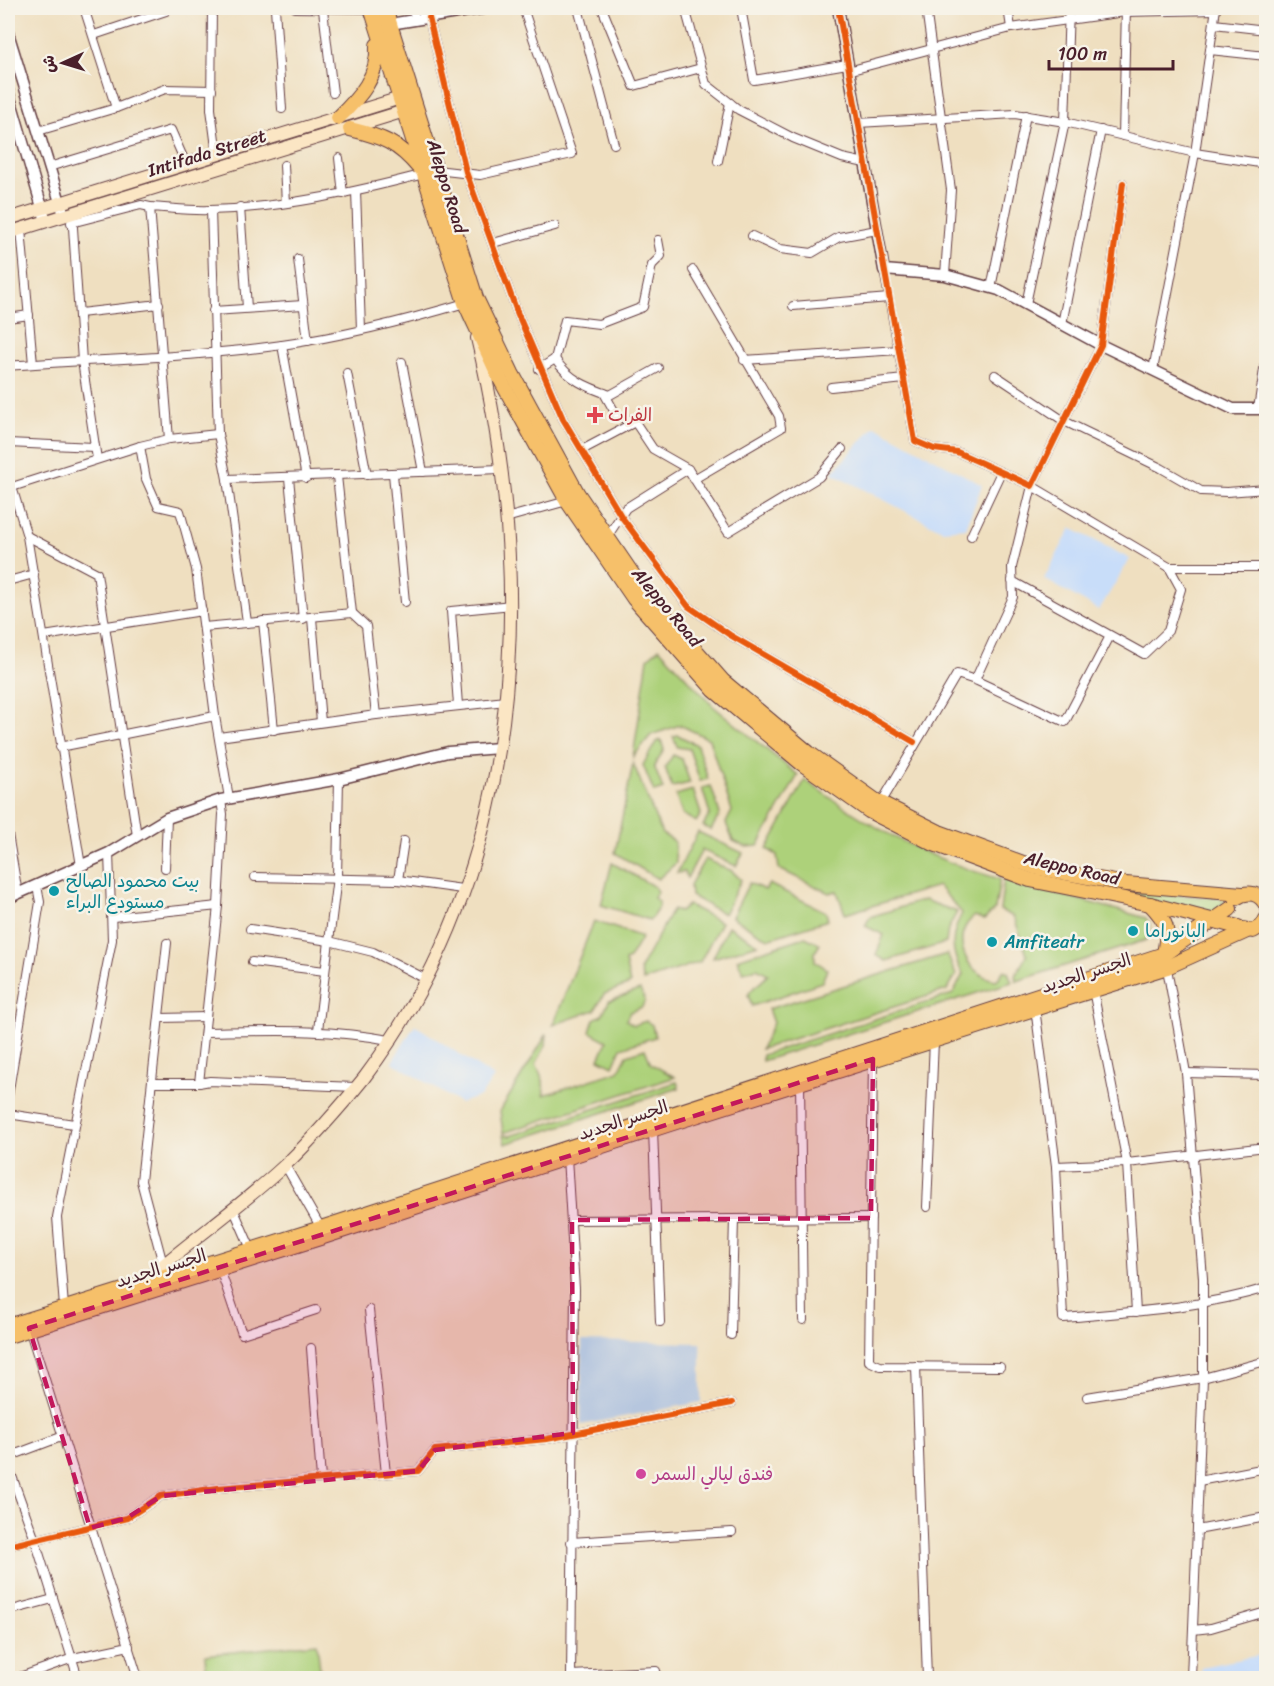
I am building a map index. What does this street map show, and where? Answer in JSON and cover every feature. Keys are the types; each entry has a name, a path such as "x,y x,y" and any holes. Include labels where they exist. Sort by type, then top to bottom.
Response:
{"main road":[{"name":"Aleppo Road","path":"376,8 390,24 409,102 465,303 500,379 567,501 634,600 714,690 801,763 869,811 934,844 1030,880 1150,904 1216,920 1242,929"},
{"name":"Aleppo Road","path":"376,8 376,28 409,102"},
{"path":"338,118 362,93 378,62 376,28"},
{"name":"Intifada Street","path":"67,214 186,164 338,118 409,102"},
{"name":"Intifada Street","path":"8,219 67,214 350,129 409,102"},
{"path":"350,129 376,135 402,148 430,172"},
{"name":"Aleppo Road","path":"430,172 482,309 512,373 578,495 644,591 723,681 809,753 881,803 939,832 1034,867 1126,884 1252,893 1265,900"},
{"name":"Intifada Street","path":"8,233 21,229 44,215"},
{"path":"142,1282 285,1165 355,1087 389,1040 424,978 462,889 491,801 506,701 512,605 507,519 501,469 489,386 473,323"},
{"name":"الجسر الجديد","path":"8,1326 1165,960 1230,909 1234,900 1242,894"},
{"path":"1150,904 1164,919 1167,928 1165,960"},
{"path":"1230,909 1231,919 1242,929"},
{"name":"الجسر الجديد","path":"8,1336 1094,990 1242,929 1265,923"}],"street":[{"path":"84,8 116,108"},
{"path":"94,35 166,12 168,8"},
{"path":"212,8 211,109 217,155"},
{"path":"275,8 282,110"},
{"path":"295,8 323,10 376,8"},
{"path":"412,8 416,20"},
{"path":"390,24 429,18 456,10 487,8"},
{"path":"67,214 141,205 211,210 286,203 343,194 430,172 466,172 480,175 572,154 523,8"},
{"path":"578,8 614,144"},
{"path":"602,8 634,86 701,68"},
{"path":"685,8 706,84 730,103 793,138 842,158 865,163"},
{"path":"741,8 754,80 847,67 932,49 1011,28 1069,21 1126,10 1216,9 1195,153 1153,370"},
{"path":"838,8 915,441 934,449 957,452 1032,486 1169,567 1266,567"},
{"path":"926,8 951,190 945,275"},
{"path":"1008,8 1011,28"},
{"path":"1026,304 1065,122 1069,8"},
{"path":"323,10 333,93"},
{"path":"1123,136 1126,10"},
{"path":"429,18 466,172 539,369 563,419 621,516 688,606 730,635 915,742"},
{"path":"1214,24 1266,30"},
{"path":"8,33 49,167 67,214 80,313 82,361 97,459"},
{"path":"1210,50 1266,56"},
{"path":"38,131 116,108 165,89 212,90"},
{"path":"8,92 44,215"},
{"path":"718,161 730,103"},
{"path":"858,123 941,117 1026,116 1065,122 1195,153 1266,164"},
{"path":"991,288 1026,116"},
{"path":"49,167 171,130 186,164"},
{"path":"1062,324 1101,130"},
{"path":"339,158 343,194"},
{"path":"284,165 286,203"},
{"path":"975,680 1013,597 1012,567 1032,486 1101,345 1123,183"},
{"path":"356,191 361,329"},
{"path":"150,207 169,439"},
{"path":"240,207 247,308"},
{"path":"211,210 218,434 227,479 247,622"},
{"path":"493,243 555,226"},
{"path":"21,229 33,364"},
{"path":"752,236 780,249 812,253 839,237 877,230"},
{"path":"539,369 555,359 565,320 599,324 643,307 652,265 661,256 658,240"},
{"path":"298,259 308,341"},
{"path":"693,270 779,416 781,428 694,479"},
{"path":"884,270 945,275 991,288 1233,409 1262,409 1266,356"},
{"path":"793,306 889,298"},
{"path":"8,366 282,345 388,325 465,303"},
{"path":"80,313 159,304"},
{"path":"213,311 303,306"},
{"path":"8,318 29,315"},
{"path":"282,345 306,477"},
{"path":"744,360 899,350"},
{"path":"555,359 565,373 586,387 610,395 658,368"},
{"path":"402,362 423,472"},
{"path":"346,373 367,475"},
{"path":"995,375 1064,421 1161,468 1201,491 1266,489"},
{"path":"831,387 904,379"},
{"path":"604,393 617,416 635,422 652,449 688,469 728,532 819,477 842,449"},
{"path":"582,450 635,422"},
{"path":"81,866 60,747 34,574 27,536 12,508 12,487 140,446 169,439 218,434"},
{"path":"8,443 94,447"},
{"path":"140,446 146,479 158,506 180,512 196,569 219,736 225,799 218,906 199,1083"},
{"path":"227,479 501,469"},
{"path":"607,537 626,508 688,469"},
{"path":"971,536 1001,472"},
{"path":"393,474 405,602"},
{"path":"337,476 352,613 366,626 376,715"},
{"path":"289,478 321,722"},
{"path":"507,519 567,501"},
{"path":"27,536 97,573 137,836"},
{"path":"1012,581 1144,654 1167,631 1181,589 1169,567"},
{"path":"8,581 34,574"},
{"path":"458,705 451,611 512,605"},
{"path":"44,636 202,611"},
{"path":"204,627 352,613"},
{"path":"263,621 274,730"},
{"path":"881,803 957,674 975,680 1065,722 1110,636"},
{"path":"219,736 458,705 506,701"},
{"path":"60,747 215,716"},
{"path":"8,834 13,896 109,853 167,818 225,799 339,780 448,752 499,748"},
{"path":"318,1030 337,877 339,780"},
{"path":"165,868 167,818"},
{"path":"398,880 404,841"},
{"path":"64,1307 57,1217 112,940 109,853"},
{"path":"255,877 398,880 462,889"},
{"path":"8,1096 40,902 37,886"},
{"path":"113,917 218,906"},
{"path":"250,929 329,941 373,952 424,978"},
{"path":"163,1264 141,1181 161,1018 167,943"},
{"path":"1165,960 1186,1073 1203,1302 1203,1378 1191,1678"},
{"path":"252,962 324,971"},
{"path":"1094,990 1127,1163 1136,1312"},
{"path":"1035,1008 1056,1166 1063,1318 1136,1312 1203,1302 1266,1288"},
{"path":"161,1018 207,1017"},
{"path":"8,1030 18,1032"},
{"path":"205,1032 318,1030 354,1033 389,1040"},
{"path":"927,1207 934,1040"},
{"path":"873,1059 869,1361 880,1366 1000,1367"},
{"path":"1186,1073 1266,1075"},
{"path":"152,1083 210,1081 355,1087"},
{"path":"800,1082 803,1320"},
{"path":"8,1114 74,1124"},
{"path":"653,1129 660,1322"},
{"path":"1056,1166 1127,1163 1266,1147"},
{"path":"567,1157 575,1289 571,1677 656,1671"},
{"path":"285,1165 321,1228"},
{"path":"233,1209 251,1249"},
{"path":"731,1335 734,1218"},
{"path":"572,1220 871,1218"},
{"path":"220,1269 242,1334 316,1310"},
{"path":"369,1310 386,1474"},
{"path":"29,1328 61,1437 138,1678"},
{"path":"311,1348 321,1479"},
{"path":"1087,1397 1203,1378 1266,1361"},
{"path":"916,1366 927,1678"},
{"path":"8,1546 127,1518 161,1496 418,1471 435,1450 547,1439 732,1403"},
{"path":"8,1457 61,1437"},
{"path":"8,1465 10,1480 35,1540 78,1678"},
{"path":"1199,1481 1266,1468"},
{"path":"1197,1530 1266,1517"},
{"path":"571,1542 732,1532"},
{"path":"8,1611 53,1599"},
{"path":"1193,1630 1211,1628 1266,1612"},
{"path":"17,1678 73,1658 129,1646"}],"highlighted area":[{"path":"873,1059 871,1218 572,1220 573,1433 435,1450 418,1471 161,1496 127,1518 90,1528 29,1328"}],"shaded area":[{"path":"875,426 982,485 966,528 942,530 832,473"},
{"path":"1071,528 1130,559 1099,610 1044,579"},
{"path":"415,1025 494,1077 481,1096 460,1103 392,1062"},
{"path":"582,1341 701,1343 701,1402 581,1425"},
{"path":"1266,1654 1266,1678 1201,1678 1201,1667"}],"green space":[{"path":"412,118 460,272 478,322 496,361 572,497 610,556 662,622 719,683 782,738 829,774 895,818 957,846 1057,878 1121,889 1227,899 1211,916 1098,891 1022,871 949,846 878,810 822,773 774,737 731,698 654,616 620,572 588,525 558,475 501,373 481,334 456,272 409,120"},
{"path":"659,648 713,706 798,775 758,846 746,847 733,841 726,823 732,811 709,739 680,725 651,735 633,757 648,658"},
{"path":"678,735 697,745 708,779 700,781 689,749 677,747 673,736"},
{"path":"661,740 664,750 654,766 663,789 654,792 643,765 656,742"},
{"path":"673,755 682,759 690,783 672,787 665,767"},
{"path":"633,763 662,834 674,841 676,863 658,879 615,853"},
{"path":"805,780 851,812 898,839 947,861 1000,879 995,909 984,920 975,916 967,924 962,945 970,964 977,972 997,980 1004,970 1008,972 1012,982 762,1061 762,1055 953,994 963,974 953,944 955,929 962,913 938,886 845,914 837,891 829,893 779,869 777,855 767,849"},
{"path":"711,786 720,814 711,830 703,826 710,814 702,788"},
{"path":"693,790 701,814 696,822 682,814 676,795"},
{"path":"698,832 743,853 736,866 702,850 687,878 684,872 677,873"},
{"path":"705,859 732,871 741,880 724,914 691,896 690,885"},
{"path":"612,863 655,887 657,892 654,898 659,902 659,907 650,920 601,905"},
{"path":"1004,879 1146,918 1150,927 1149,934 1146,940 1017,981 1015,976 1027,955 1014,917 1000,910"},
{"path":"749,883 765,890 769,884 826,912 828,920 768,939 732,917"},
{"path":"924,900 957,912 948,929 946,943 886,961 876,955 884,935 865,926 870,917"},
{"path":"688,905 721,922 700,962 643,981 640,969 673,909 680,912"},
{"path":"594,921 642,937 629,959 625,961 630,984 604,994 595,1010 553,1025"},
{"path":"728,926 758,944 713,958"},
{"path":"805,937 820,944 815,952 815,961 827,969 822,982 752,1006 748,995 768,974 757,968 743,972 737,959"},
{"path":"947,954 956,975 947,990 761,1049 773,1023 768,1009"},
{"path":"640,990 645,1000 642,1007 630,1012 626,1020 634,1025 646,1021 652,1025 655,1037 621,1048 613,1066 599,1059 607,1041 590,1032 594,1019 602,1015 609,1001"},
{"path":"547,1034 546,1045 536,1064 543,1080 544,1095 619,1071 627,1055 645,1049 651,1064 675,1077 503,1133 500,1111"},
{"path":"677,1082 679,1088 505,1144 503,1135 510,1136"},
{"path":"317,1643 321,1678 207,1678 205,1655"}],"cycle path":[{"path":"838,8 915,441 934,449 957,452 1032,486 1101,345 1123,183"},
{"path":"429,18 466,172 517,312 563,419 621,516 688,606 730,635 914,742"},
{"path":"8,1546 127,1518 161,1496 218,1488 418,1471 435,1450 547,1439 732,1403"}],"place":[{"name":"الفرات","path":"595,415"},
{"name":"بيت محمود الصالح مستودع البراء","path":"54,891"},
{"name":"البانوراما","path":"1133,931"},
{"name":"Amfiteatr","path":"992,942"},
{"name":"فندق ليالي السمر","path":"641,1474"}]}
